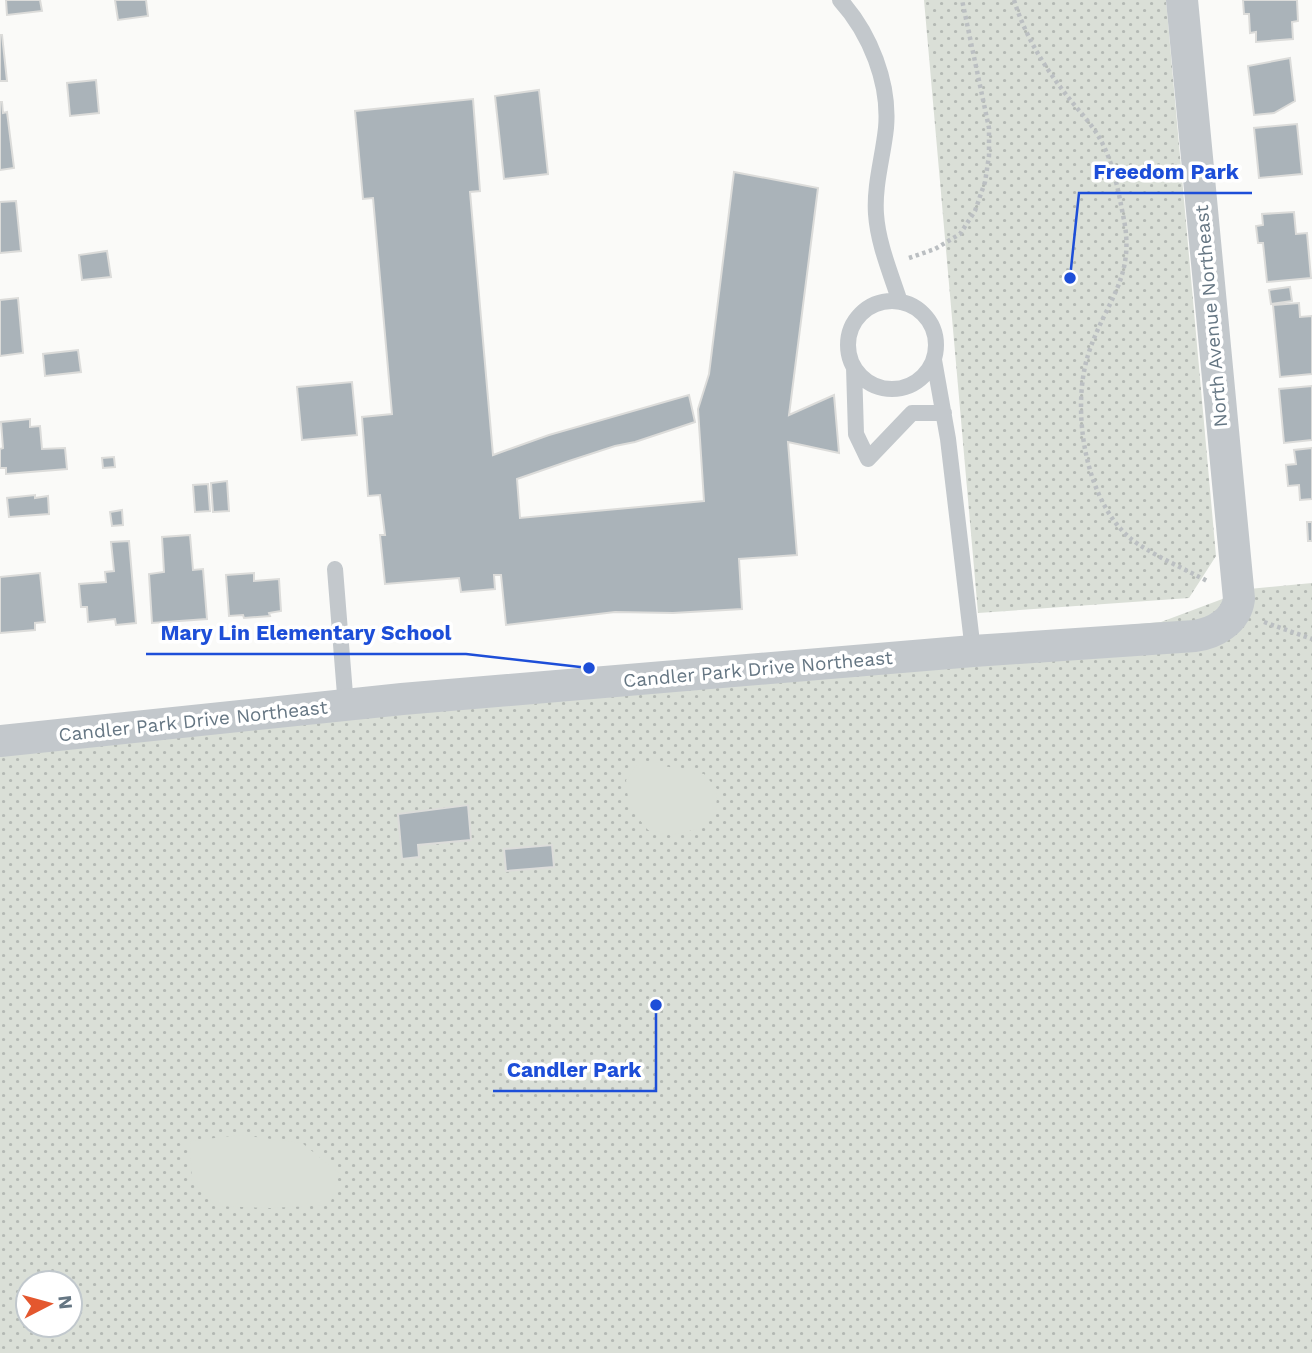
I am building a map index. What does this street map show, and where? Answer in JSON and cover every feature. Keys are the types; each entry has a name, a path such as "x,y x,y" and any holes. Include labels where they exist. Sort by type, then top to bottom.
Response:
{"street":[{"name":"North Avenue Northeast","path":"1182,0 1239,599 1235,614 1221,626"},
{"name":"Candler Park Drive Northeast","path":"0,741 402,699 973,651 1195,636 1221,626"}],"lane":[{"path":"840,0 854,16 878,66 887,103 886,130 878,170 876,214 888,268 900,302"},
{"path":"934,360 925,375 912,385 894,389 878,387 862,378 855,367 848,347 851,330 859,315 873,305 890,300 922,312 932,326 936,342 934,360 944,413 973,651"},
{"path":"855,367 856,434 868,459 912,413 944,413"},
{"path":"335,569 346,706"}],"path":[{"path":"903,260 935,249 960,234 975,211 985,182 989,128 962,0"},
{"path":"1014,0 1033,46 1051,76 1100,138 1113,170 1124,219 1128,245 1125,272 1088,355 1080,395 1083,437 1097,490 1109,516 1131,539 1210,583"},
{"path":"1257,620 1312,639"}],"shaded area":[{"path":"924,0 1166,0 1216,556 1189,598 978,613"},
{"path":"1312,583 1312,1353 0,1353 0,728 1161,622 1249,589"},
{"path":"637,765 659,765 704,774 717,789 716,814 698,829 671,835 648,830 629,807 626,780"},
{"path":"240,1135 302,1143 339,1173 330,1205 270,1208 216,1206 192,1181 190,1141"}],"building":[{"path":"6,0 40,0 42,11 7,15"},
{"path":"115,0 146,0 148,16 118,20"},
{"path":"1243,0 1297,0 1298,21 1292,22 1293,39 1256,42 1256,32 1250,33 1249,14 1244,14"},
{"path":"2,35 7,81 0,81"},
{"path":"1290,58 1295,101 1274,113 1254,115 1248,66"},
{"path":"96,80 99,113 70,116 67,83"},
{"path":"539,90 548,174 504,179 495,96"},
{"path":"473,99 480,191 470,192 493,455 549,435 689,395 695,422 517,479 520,518 704,501 698,409 709,374 734,172 818,188 789,415 834,395 839,453 788,442 797,555 739,559 742,609 673,613 615,612 506,625 501,575 494,575 495,589 461,592 459,578 385,584 380,535 385,535 380,495 368,496 362,417 392,414 373,198 363,199 355,111"},
{"path":"0,102 3,113 7,112 14,168 0,170"},
{"path":"1297,124 1302,174 1259,178 1254,128"},
{"path":"16,201 21,251 0,253 0,202"},
{"path":"1294,212 1296,234 1307,233 1311,278 1267,282 1263,243 1258,243 1256,226 1263,225 1262,214"},
{"path":"107,251 111,277 82,280 79,255"},
{"path":"1290,287 1292,301 1271,304 1269,290"},
{"path":"18,298 23,353 0,356 0,300"},
{"path":"1299,303 1300,317 1312,316 1312,374 1280,377 1273,305"},
{"path":"78,350 81,372 45,376 43,354"},
{"path":"352,382 357,435 302,440 297,387"},
{"path":"1312,386 1312,440 1284,443 1279,389"},
{"path":"30,419 30,427 40,426 42,449 65,448 67,469 6,474 6,468 0,468 0,449 3,448 1,422"},
{"path":"1312,448 1312,499 1300,500 1299,485 1288,486 1286,465 1296,464 1294,450"},
{"path":"114,457 115,467 103,468 102,458"},
{"path":"227,481 229,511 213,512 211,483"},
{"path":"208,484 210,511 195,512 193,485"},
{"path":"35,495 35,498 48,496 49,514 9,517 7,498"},
{"path":"122,510 123,525 112,526 110,512"},
{"path":"1307,522 1312,522 1312,541 1308,541"},
{"path":"190,535 193,570 203,569 207,619 152,623 149,574 164,572 162,537"},
{"path":"129,541 136,623 116,625 115,619 88,622 87,607 81,607 79,584 106,582 105,572 114,571 111,542"},
{"path":"40,573 45,622 35,623 35,630 0,633 0,577"},
{"path":"254,573 254,581 279,579 281,611 269,613 270,616 229,616 226,575"},
{"path":"468,805 471,840 418,845 419,857 402,859 398,814"},
{"path":"552,845 554,867 506,871 504,849"}],"place":[{"name":"Freedom Park","path":"1070,278"},
{"name":"Mary Lin Elementary School","path":"589,668"},
{"name":"Candler Park","path":"656,1005"}]}
